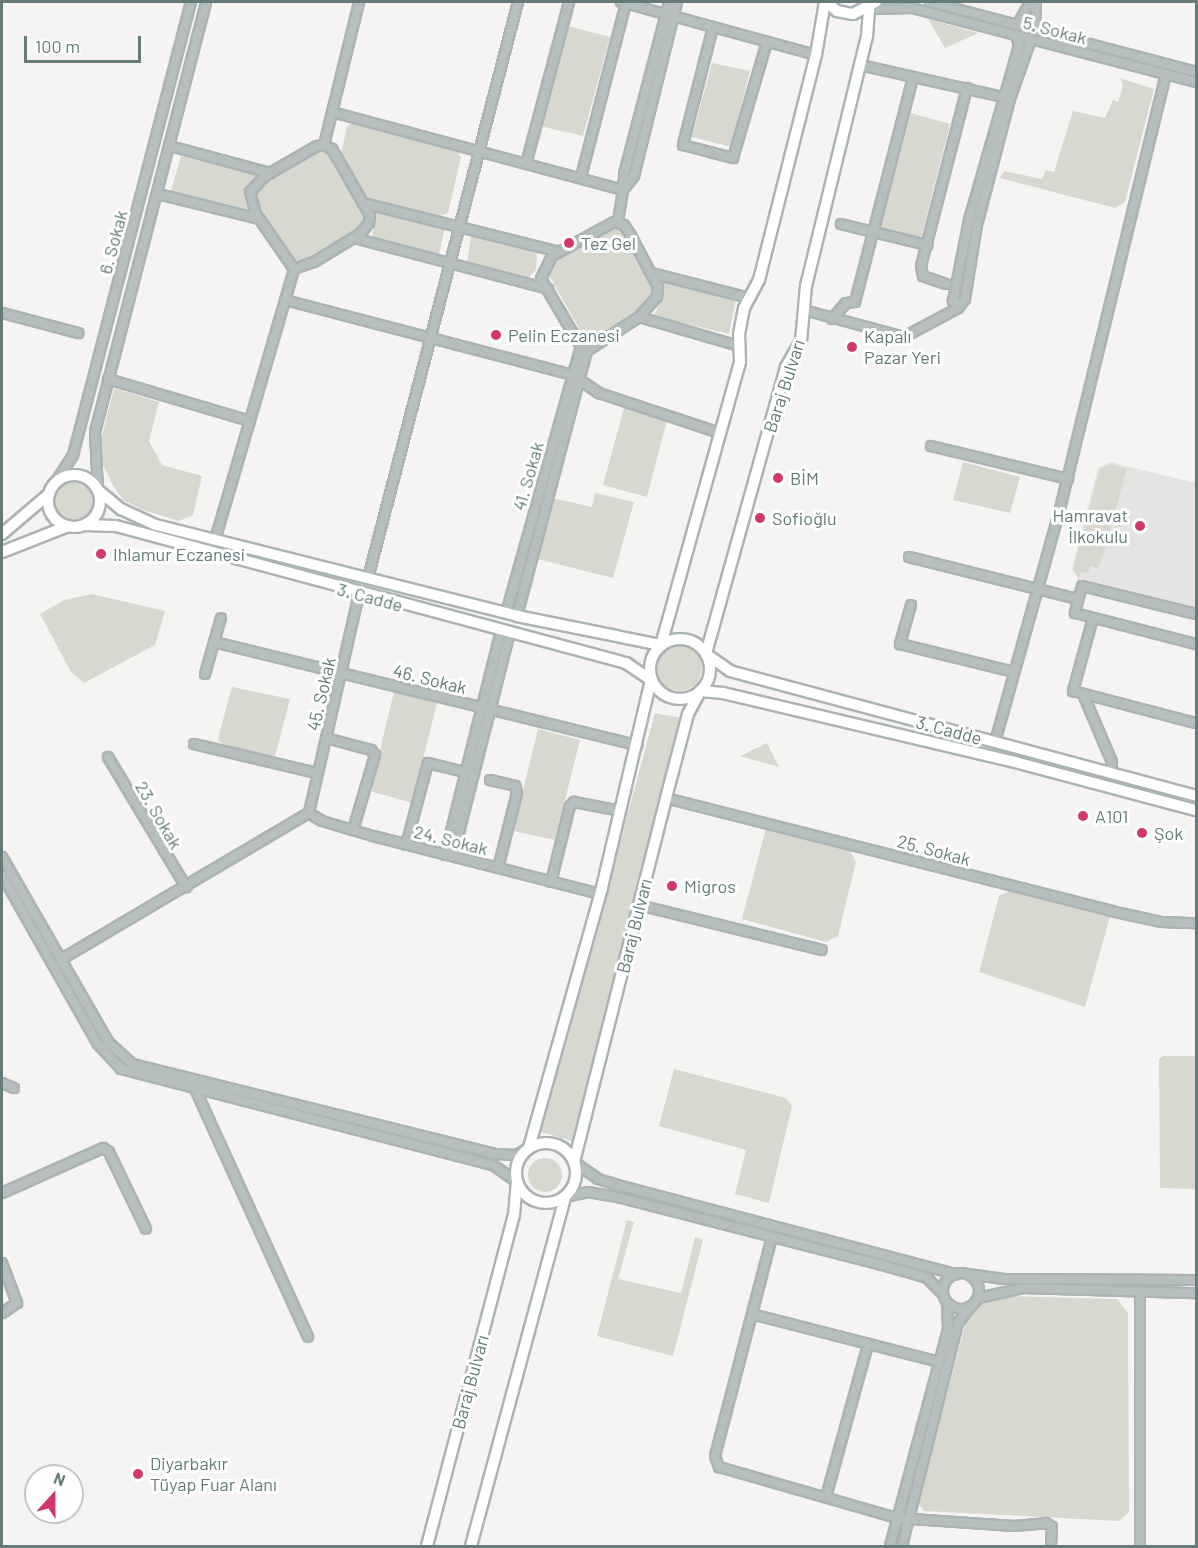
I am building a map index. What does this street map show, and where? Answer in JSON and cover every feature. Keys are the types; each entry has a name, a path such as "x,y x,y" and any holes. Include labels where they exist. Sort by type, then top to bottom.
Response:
{"main road":[{"path":"565,1197 556,1202 537,1202 521,1191 517,1182 517,1163 529,1148 600,894 638,745 651,680 650,661 661,645 740,362 739,346 744,308 759,280 816,55 826,2 845,14 873,5"},
{"name":"Baraj Bulvarı","path":"706,654 786,367 801,341 806,286 873,5"},
{"path":"2,534 51,490 73,475 88,479 98,490 100,506 85,525 68,526 2,552"},
{"path":"51,490 50,510 68,526"},
{"name":"3. Cadde","path":"98,490 121,509 147,521 214,540 512,614 661,645"},
{"name":"3. Cadde","path":"85,525 116,526 359,594 626,663 651,680"},
{"path":"651,680 664,695 673,699 683,699 700,692 710,674 706,654 690,641 670,640 661,645"},
{"name":"3. Cadde","path":"706,654 730,671 1197,796"},
{"name":"Baraj Bulvarı","path":"574,1162 688,714 700,692"},
{"name":"3. Cadde","path":"700,692 723,693 1015,762 1197,810"},
{"path":"471,1546 565,1197 575,1181 574,1162 555,1144 529,1148"},
{"name":"Baraj Bulvarı","path":"427,1546 514,1215 517,1182"}],"street":[{"name":"6. Sokak","path":"51,490 73,455 190,2"},
{"name":"6. Sokak","path":"98,490 95,432 171,146 206,2"},
{"path":"324,146 359,2"},
{"path":"368,578 428,337 460,226 518,2"},
{"path":"526,164 569,2"},
{"path":"581,177 623,2 816,55"},
{"path":"618,223 624,174 669,2"},
{"path":"623,190 634,176 676,16 677,2"},
{"name":"5. Sokak","path":"930,2 1035,27 1197,72"},
{"path":"1018,24 1030,2"},
{"path":"1035,27 1036,2"},
{"name":"5. Sokak","path":"873,5 912,8 1197,82"},
{"path":"713,27 683,145 733,158 767,42"},
{"path":"958,308 953,301 969,220 1019,46 1016,35"},
{"path":"804,310 832,320 904,337 958,308 964,299 977,225 1010,99 1031,39"},
{"path":"860,65 1003,97"},
{"path":"995,742 1068,480 1166,74"},
{"path":"832,320 846,303 855,302 913,77"},
{"path":"945,284 923,276 927,245 967,88"},
{"path":"332,112 623,190"},
{"path":"171,146 270,173"},
{"path":"317,146 324,146 332,149 363,202 370,215 369,223 354,238 301,269 294,268 259,219 250,192 270,173 317,146"},
{"path":"158,194 259,219"},
{"path":"363,202 560,252"},
{"path":"618,223 630,234 651,273 658,287 657,297 654,305 639,317 584,349 541,279 544,268 560,252 588,233 618,223"},
{"path":"841,224 927,245"},
{"path":"354,238 548,289"},
{"path":"214,540 294,268"},
{"path":"651,273 749,298"},
{"path":"285,300 573,375 599,393 720,433"},
{"path":"2,313 78,333"},
{"path":"639,317 739,346"},
{"name":"41. Sokak","path":"512,614 573,375 584,349"},
{"name":"41. Sokak","path":"512,614 580,381 584,349"},
{"path":"108,379 249,421"},
{"path":"931,446 1068,480"},
{"path":"909,557 1077,599"},
{"path":"1197,614 1082,585 1075,613 1197,644"},
{"name":"45. Sokak","path":"309,813 309,800 342,673 359,594"},
{"path":"911,605 900,645 1014,672"},
{"path":"205,674 221,618"},
{"path":"1093,618 1073,691 1197,723"},
{"path":"449,855 505,632"},
{"name":"46. Sokak","path":"214,642 638,745"},
{"path":"1083,694 1112,762 1111,773"},
{"path":"326,738 371,750 375,755 353,830"},
{"path":"194,744 317,773"},
{"name":"23. Sokak","path":"108,757 186,887"},
{"path":"406,844 428,763 460,771"},
{"path":"490,780 515,786 517,793 498,868"},
{"name":"25. Sokak","path":"666,798 1111,911 1161,922 1197,923"},
{"path":"551,882 570,806 574,802 621,811"},
{"path":"60,960 309,813"},
{"name":"24. Sokak","path":"309,813 353,830 600,894"},
{"path":"2,857 109,1043 132,1064 496,1154 516,1155 529,1148"},
{"path":"2,875 110,1059 121,1069 139,1076 493,1165 517,1182"},
{"path":"639,905 822,950"},
{"path":"2,1083 14,1088"},
{"path":"196,1090 308,1337"},
{"path":"2,1192 103,1148 109,1152 146,1229"},
{"path":"574,1162 598,1179 618,1185 956,1274 1025,1279 1197,1280"},
{"path":"565,1197 601,1194 772,1237 927,1278 942,1293 947,1304 948,1329 890,1546"},
{"path":"772,1237 716,1463 897,1518 1014,1526 1046,1523 1052,1527 1051,1546"},
{"path":"2,1263 16,1303 2,1313"},
{"path":"942,1293 946,1281 956,1274"},
{"path":"968,1274 979,1287 978,1299"},
{"path":"902,1546 958,1323 978,1299 1023,1288 1197,1293"},
{"path":"1140,1291 1140,1546"},
{"path":"947,1304 958,1310 970,1307"},
{"path":"752,1314 939,1362"},
{"path":"826,1497 868,1344"}],"shaded area":[{"path":"928,19 978,33 945,48"},
{"path":"568,26 610,37 583,136 540,126"},
{"path":"712,63 750,71 731,147 692,137"},
{"path":"1120,78 1154,89 1125,202 1115,208 1000,178 1004,171 1042,179 1046,170 1054,172 1073,111 1105,118 1113,100 1118,102 1123,85"},
{"path":"911,113 950,124 921,238 880,228"},
{"path":"355,122 456,149 461,157 448,213 439,216 366,197 341,155 347,126"},
{"path":"323,149 331,156 365,217 365,224 294,266 253,194 257,187"},
{"path":"181,156 256,175 247,187 248,209 171,191"},
{"path":"380,210 445,227 439,254 372,238 375,214"},
{"path":"614,227 622,232 655,289 652,299 599,337 585,339 547,272 552,261"},
{"path":"471,235 537,251 536,270 528,278 467,263"},
{"path":"664,280 736,299 729,334 653,316 662,301"},
{"path":"114,388 159,402 149,441 162,465 202,476 193,515 179,521 143,510 123,500 113,485 101,461 100,444"},
{"path":"624,408 667,420 647,497 603,485"},
{"path":"963,462 1020,477 1010,513 953,500"},
{"name":"Hamravat İlkokulu","path":"1110,462 1196,483 1196,611 1078,580 1072,569 1098,468"},
{"path":"1110,464 1127,468 1098,568 1090,566 1088,573 1081,572 1079,578 1073,568 1100,469"},
{"path":"74,481 82,482 88,487 93,493 93,509 88,515 82,520 74,521 66,520 60,515 55,509 54,501 55,493 60,487 66,482"},
{"path":"595,493 634,502 613,578 538,559 553,498 592,507"},
{"path":"92,594 165,611 155,645 84,683 71,672 40,614 64,600"},
{"path":"679,645 695,652 702,668 695,684 679,691 663,684 656,668 663,652"},
{"path":"232,687 290,699 274,760 223,746 218,738"},
{"path":"394,692 437,703 412,803 370,791"},
{"path":"655,713 681,718 572,1141 541,1132"},
{"path":"538,729 580,740 555,840 513,831"},
{"path":"767,743 779,767 740,756"},
{"path":"766,828 850,851 856,862 838,936 826,942 742,919"},
{"path":"1011,890 1110,916 1085,1007 979,972 999,896"},
{"path":"1163,1056 1196,1056 1196,1189 1160,1188 1159,1059"},
{"path":"674,1069 786,1098 792,1106 769,1203 735,1194 746,1150 659,1126"},
{"path":"545,1158 557,1163 562,1175 557,1187 545,1192 533,1187 528,1175 533,1163"},
{"path":"627,1220 634,1222 618,1279 681,1293 695,1237 703,1240 673,1356 597,1336"},
{"path":"1002,1296 1117,1299 1128,1313 1129,1512 1119,1521 924,1511 918,1503 966,1322 977,1306"}],"place":[{"name":"Tez Gel","path":"569,243"},
{"name":"Pelin Eczanesi","path":"496,335"},
{"name":"Kapalı Pazar Yeri","path":"852,347"},
{"name":"BİM","path":"778,478"},
{"name":"Sofioğlu","path":"760,518"},
{"name":"Hamravat İlkokulu","path":"1140,526"},
{"name":"Ihlamur Eczanesi","path":"101,554"},
{"name":"A101","path":"1083,816"},
{"name":"Şok","path":"1142,833"},
{"name":"Migros","path":"672,886"},
{"name":"Diyarbakır Tüyap Fuar Alanı","path":"138,1474"}]}
